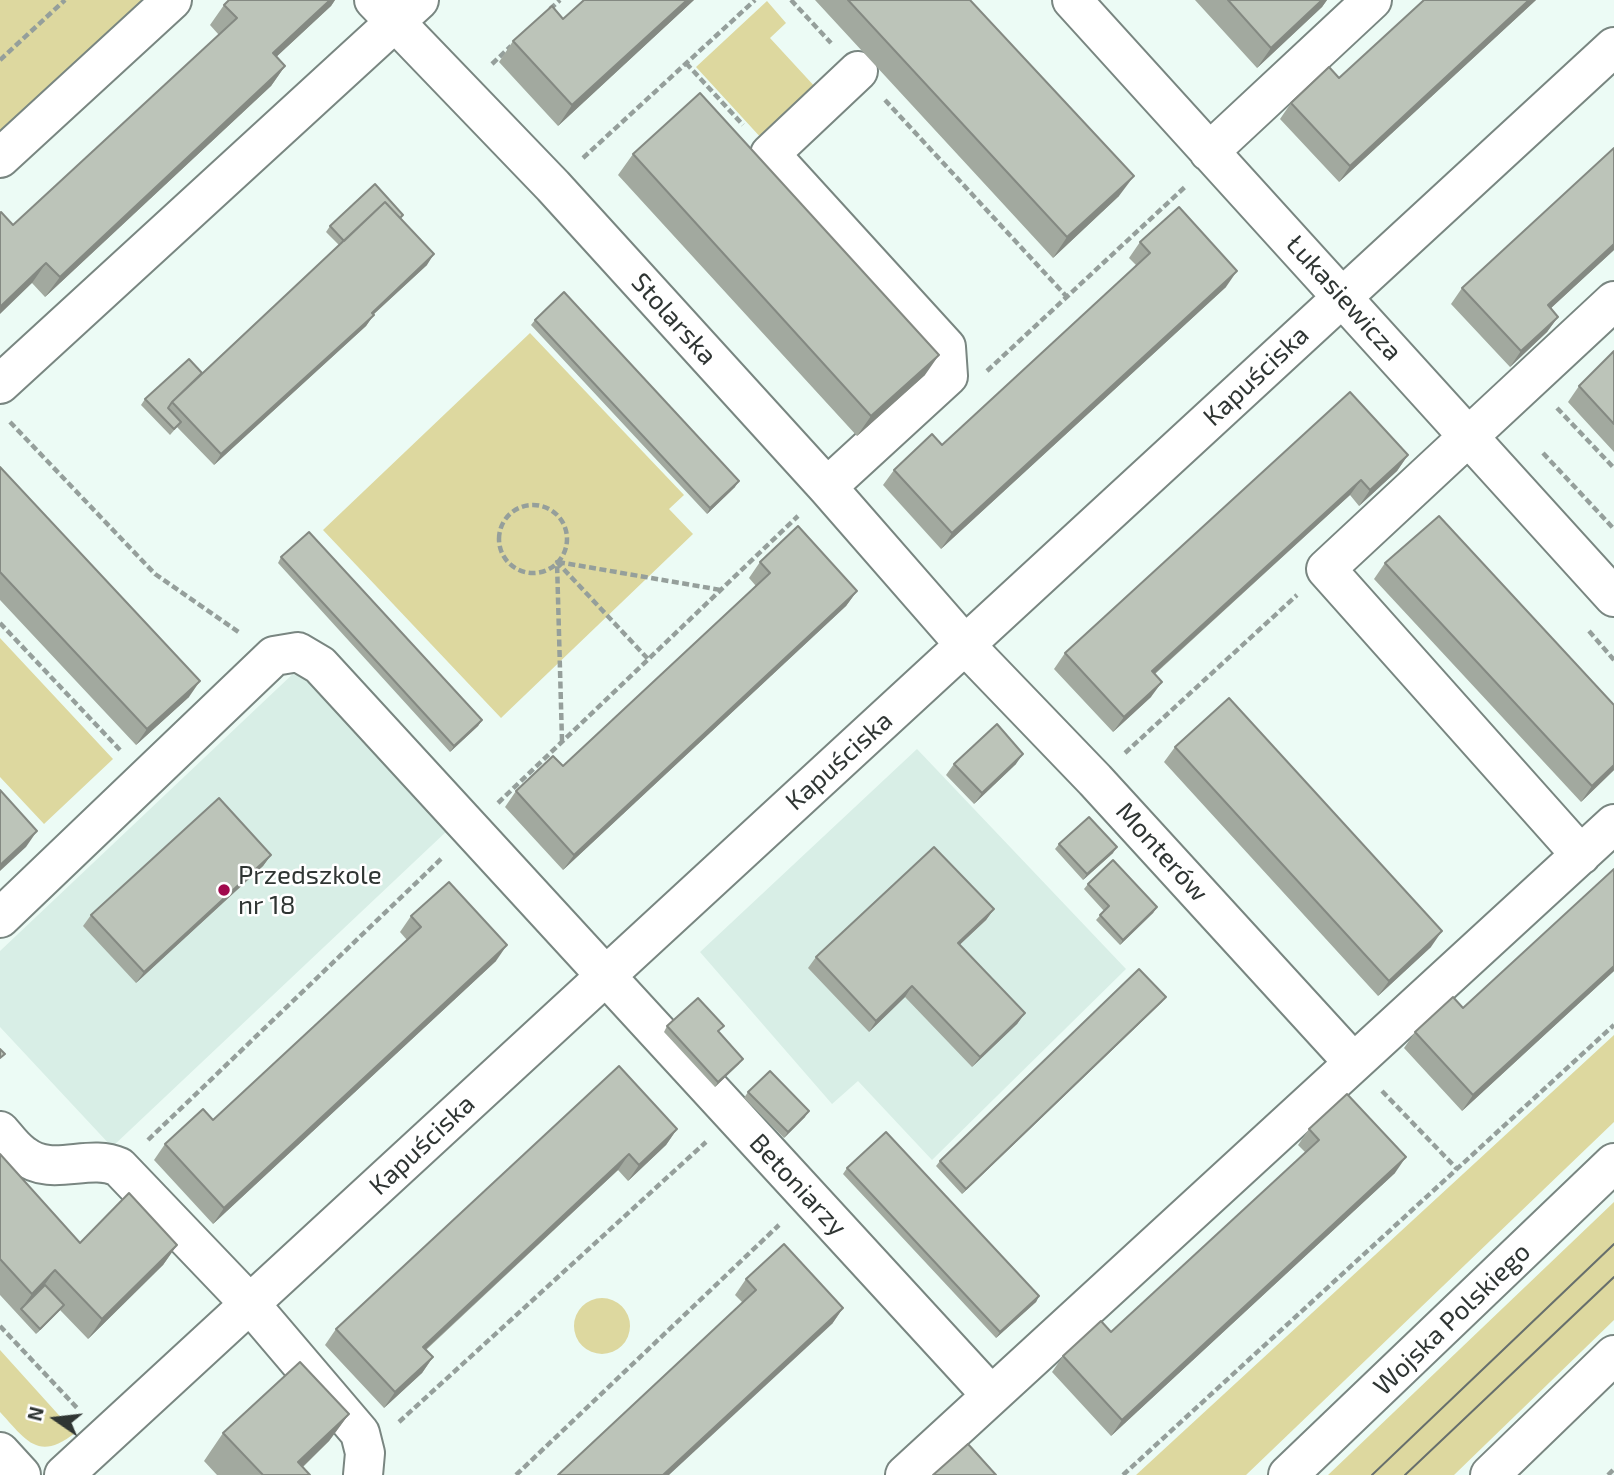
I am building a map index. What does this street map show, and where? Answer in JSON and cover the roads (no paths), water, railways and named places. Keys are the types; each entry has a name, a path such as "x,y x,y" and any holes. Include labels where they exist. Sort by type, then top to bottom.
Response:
{"street":[{"path":"0,158 173,0"},
{"name":"Łukasiewicza","path":"1072,0 1200,166 1342,295 1614,597"},
{"path":"1200,166 1366,2"},
{"path":"0,384 396,7"},
{"name":"Stolarska","path":"396,7 463,91 827,487 967,646"},
{"name":"Kapuściska","path":"64,1475 606,974 967,646 1342,295 1614,47"},
{"path":"827,487 948,376 946,347 770,154 858,71"},
{"path":"1581,855 1326,569 1614,301"},
{"name":"Monterów","path":"967,646 1095,780 1353,1062"},
{"name":"Betoniarzy","path":"0,918 274,656 298,652 320,665 991,1395"},
{"path":"905,1475 1614,824"},
{"path":"0,1131 23,1156 41,1165 66,1166 106,1161 119,1167 251,1305 359,1433 364,1464"},
{"name":"Wojska Polskiego","path":"1288,1475 1614,1163"},
{"path":"1490,1475 1614,1355"},
{"path":"0,1452 21,1475"}],"tram line":[{"path":"1372,1475 1614,1244"},
{"path":"1405,1475 1614,1277"}],"place":[{"name":"Przedszkole nr 18","path":"224,890"}]}
